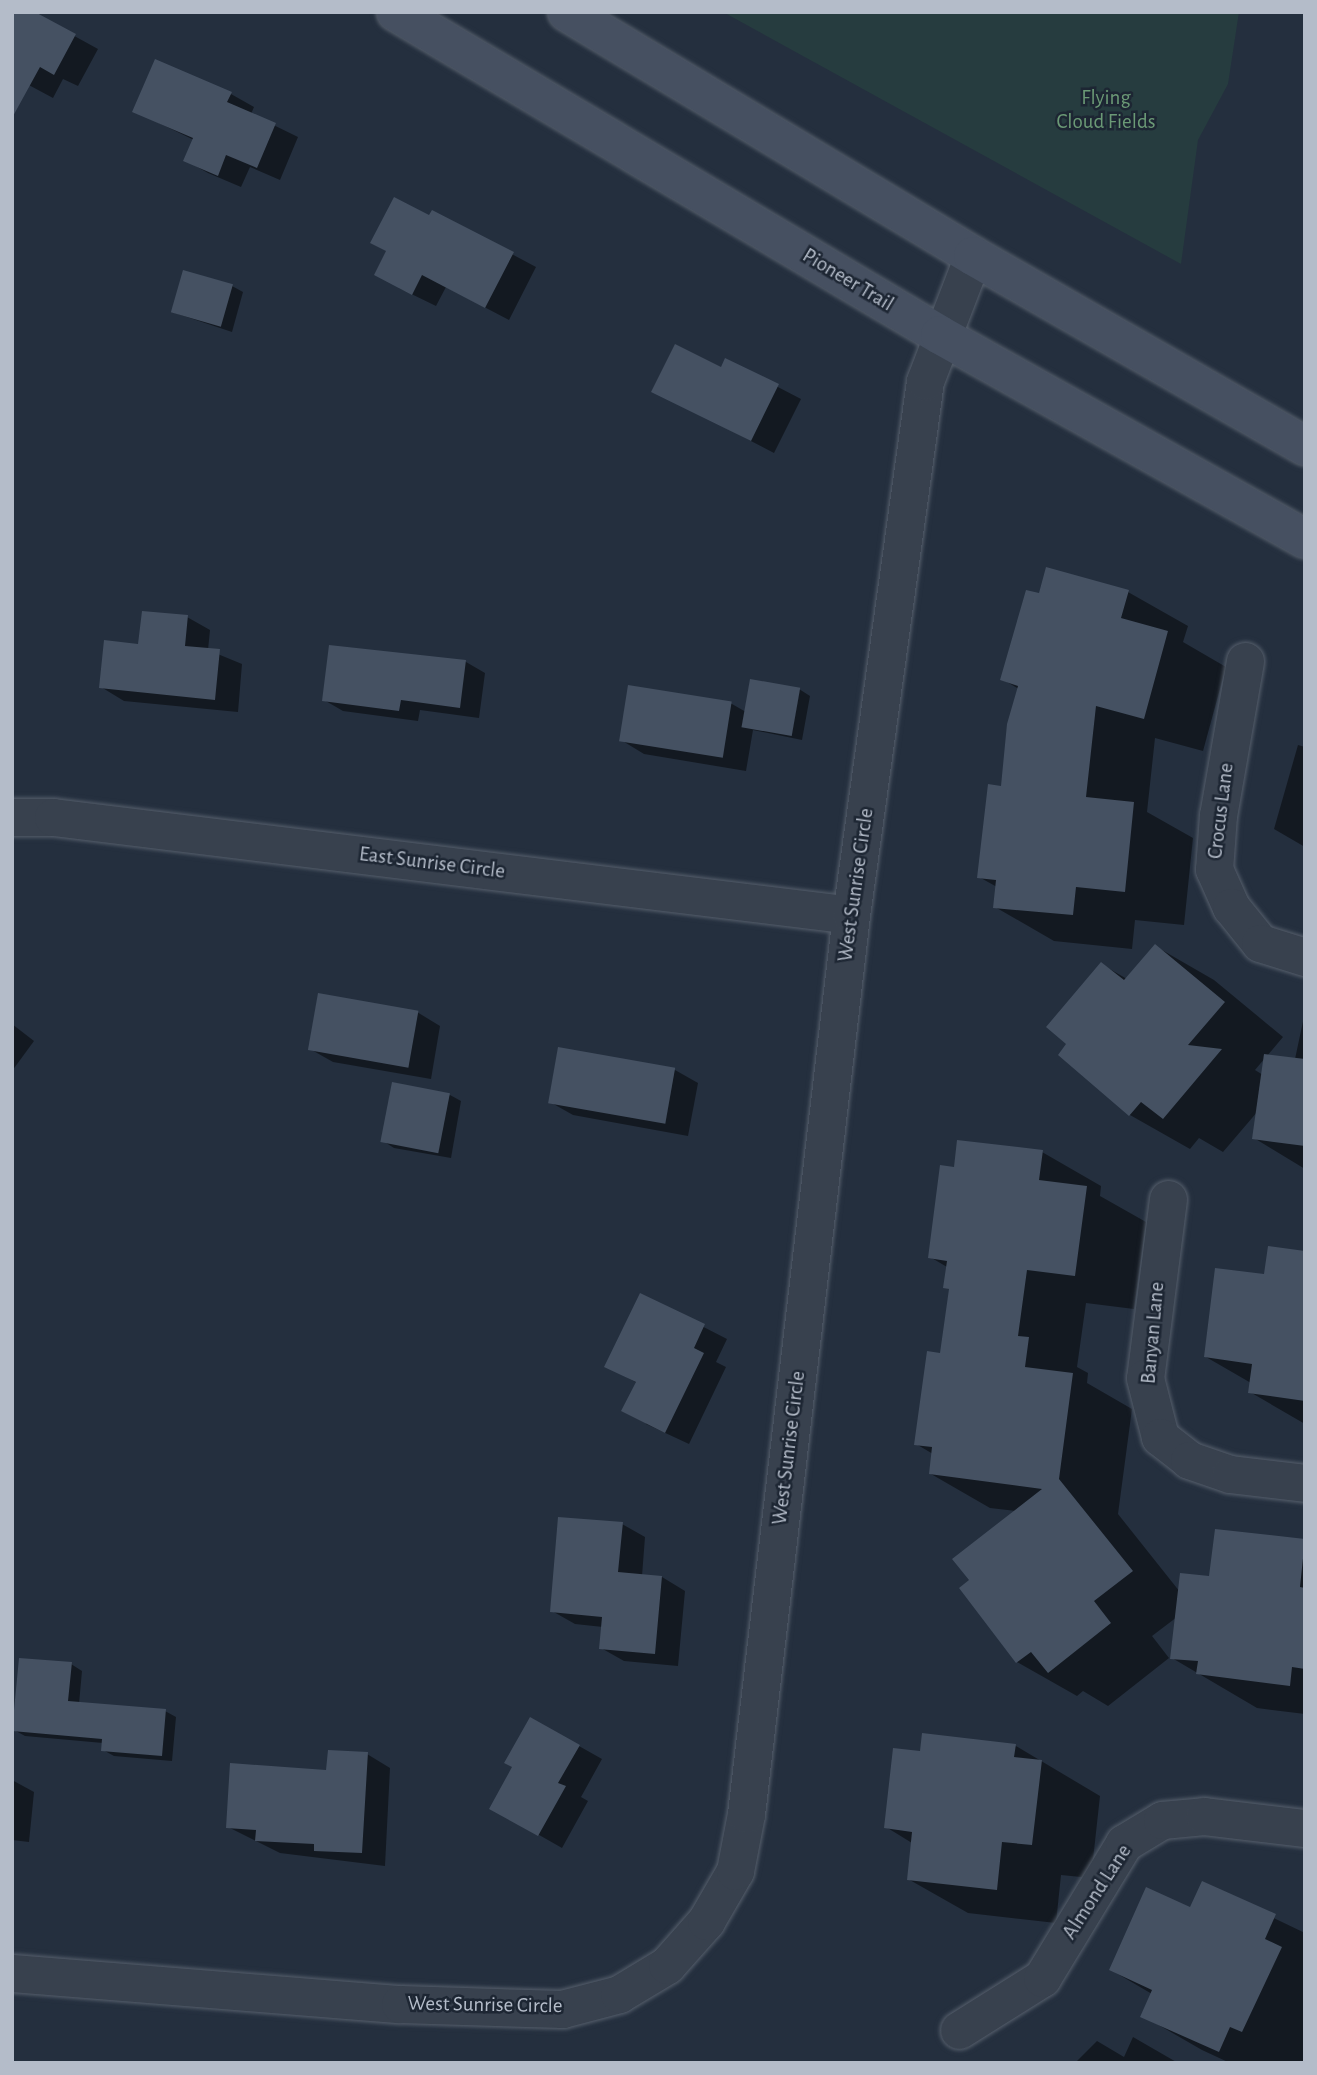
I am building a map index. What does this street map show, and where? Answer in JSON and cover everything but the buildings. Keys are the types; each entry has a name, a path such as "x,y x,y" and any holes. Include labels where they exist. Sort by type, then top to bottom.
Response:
{"main road":[{"name":"Pioneer Trail","path":"396,12 940,335 1305,539"},
{"path":"567,12 973,256 1305,446"}],"street":[{"name":"West Sunrise Circle","path":"12,1973 400,2004 562,2009 619,1994 667,1965 706,1921 735,1871 746,1814 851,915 925,382 940,335 973,256"},
{"name":"Crocus Lane","path":"1245,662 1218,815 1214,869 1231,907 1260,943 1305,957"},
{"name":"East Sunrise Circle","path":"12,817 67,819 851,915"},
{"name":"Banyan Lane","path":"1168,1199 1145,1378 1160,1437 1189,1460 1230,1474 1305,1483"},
{"name":"Almond Lane","path":"959,2029 1042,1978 1125,1843 1162,1820 1204,1816 1305,1828"}],"green space":[{"name":"Flying Cloud Fields","path":"723,12 1239,12 1228,84 1198,140 1181,264"}]}
